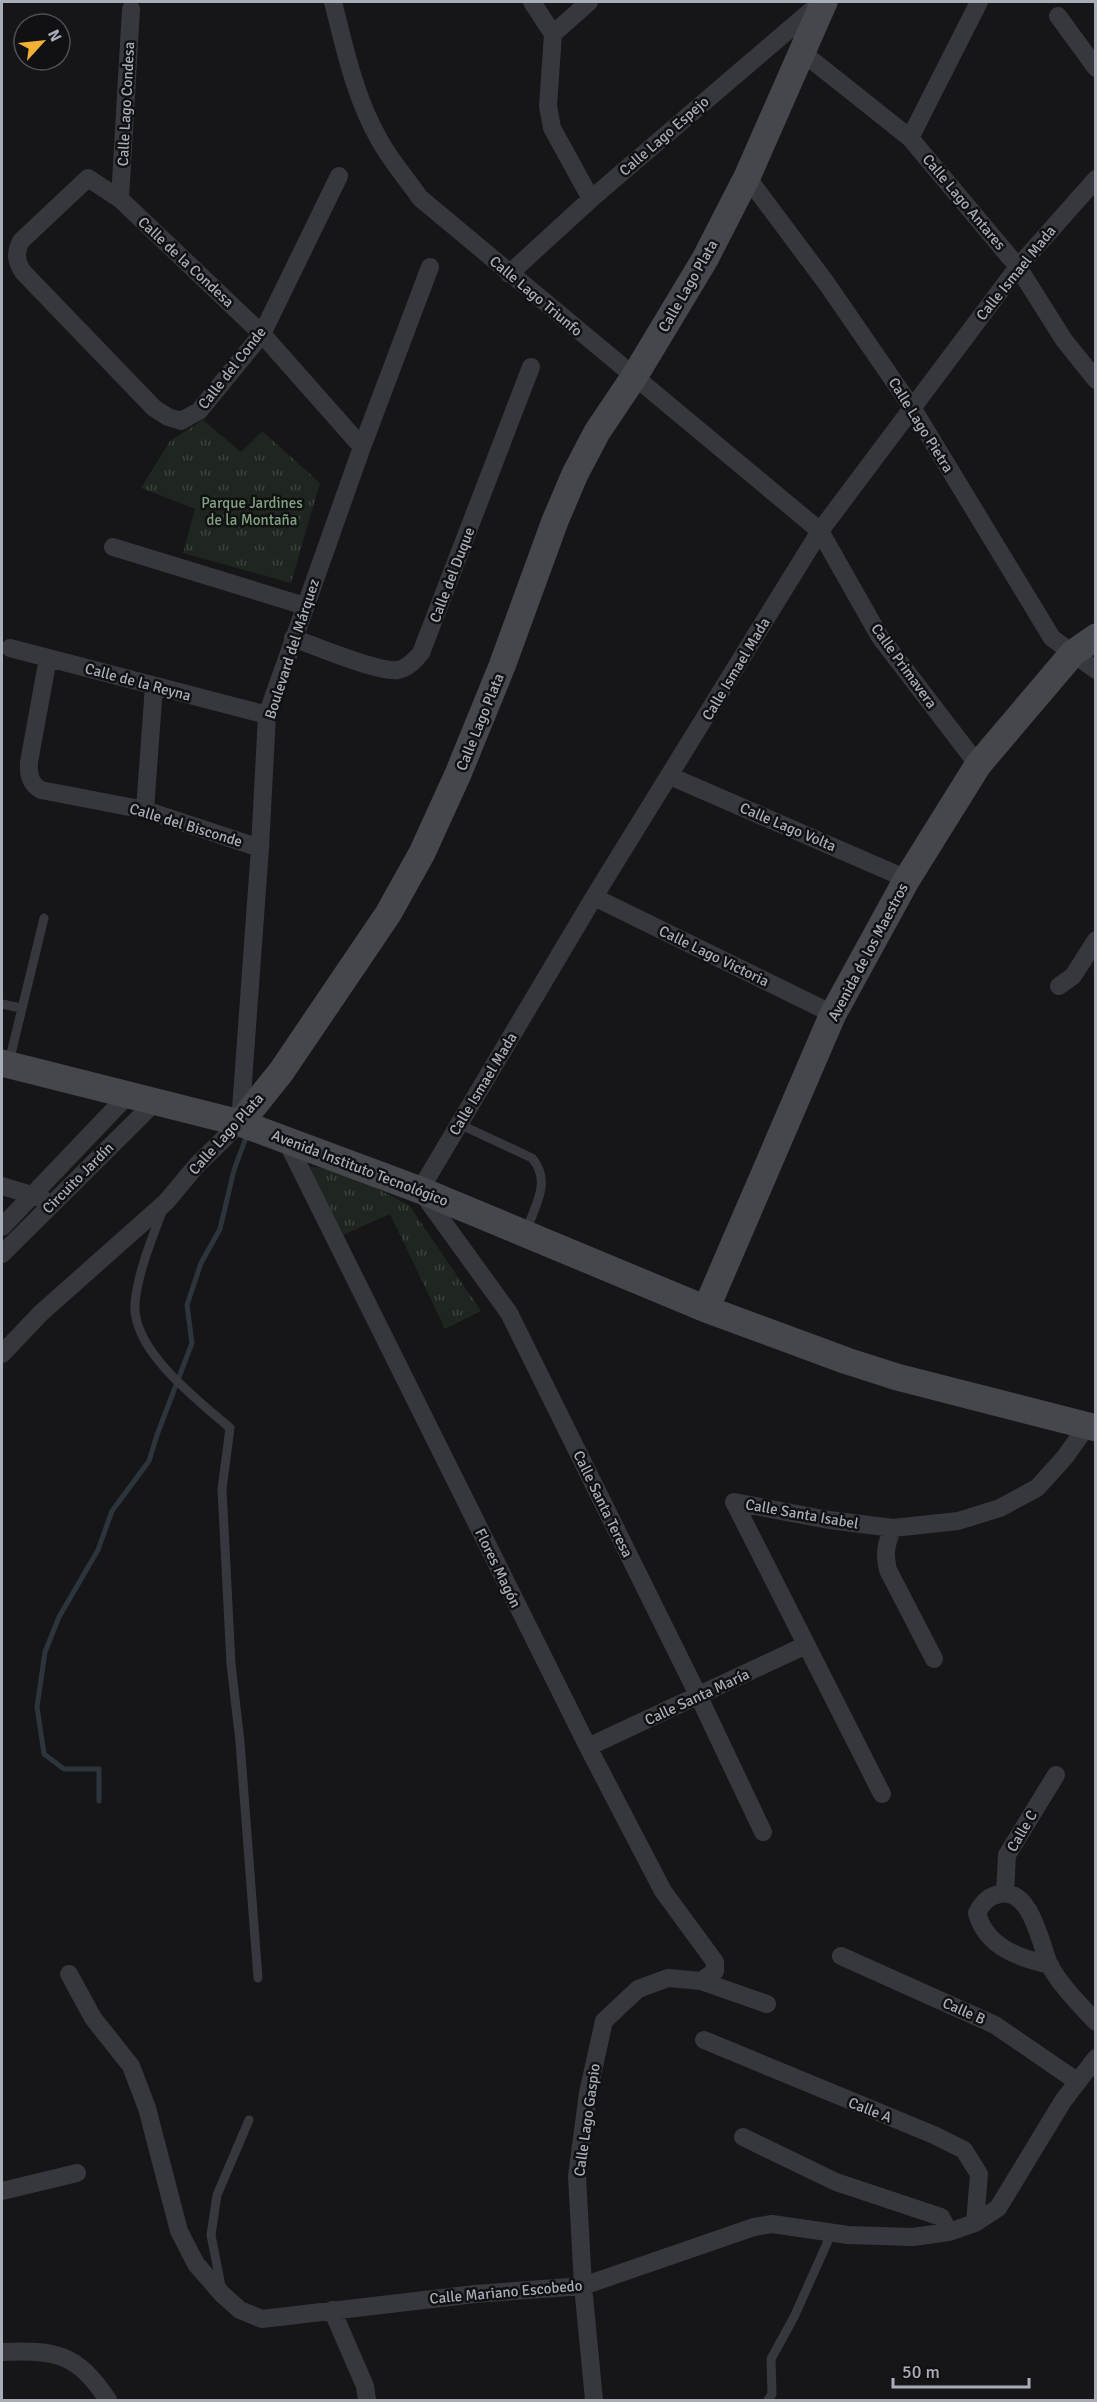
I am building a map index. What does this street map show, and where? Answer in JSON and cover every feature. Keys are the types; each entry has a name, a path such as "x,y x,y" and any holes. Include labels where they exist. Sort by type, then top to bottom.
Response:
{"street":[{"name":"Calle Lago Triunfo","path":"333,2 346,56 361,100 380,142 420,198 820,531"},
{"path":"532,2 553,34 548,106 552,128 591,199"},
{"path":"553,34 589,2"},
{"name":"Calle Lago Espejo","path":"509,274 591,199 823,2"},
{"name":"Calle Lago Plata","path":"2,1354 41,1313 166,1202 197,1165 240,1123 281,1072 387,914 422,854 458,774 498,677 555,521 575,474 597,432 634,377 705,259 747,177 803,53 823,2"},
{"path":"910,138 979,2"},
{"name":"Calle Lago Condesa","path":"120,200 131,9"},
{"path":"1058,16 1095,68"},
{"name":"Calle Lago Antares","path":"803,53 910,138 1018,267 1064,340 1095,380"},
{"name":"Calle del Conde","path":"23,272 154,408 168,417 181,421 199,411 262,334 339,176"},
{"name":"Calle Lago Pietra","path":"747,177 827,284 913,409 1052,638 1095,670"},
{"name":"Calle de la Condesa","path":"23,272 16,250 21,241 88,178 120,200 262,334 362,447"},
{"name":"Calle Ismael Mada","path":"420,1190 594,897 820,531 1018,267 1095,179"},
{"name":"Boulevard del Márquez","path":"240,1123 267,715 362,447 430,267"},
{"name":"Calle del Duque","path":"293,638 382,669 399,670 412,663 421,653 531,367"},
{"name":"Calle Primavera","path":"820,531 880,637 978,765"},
{"path":"112,547 305,606"},
{"name":"Avenida de los Maestros","path":"706,1309 833,1014 907,879 978,765 1073,653 1095,637"},
{"name":"Calle de la Reyna","path":"10,648 267,715"},
{"name":"Calle del Bisconde","path":"48,658 29,773 32,782 41,790 145,810 260,848"},
{"path":"145,810 154,686"},
{"name":"Calle Lago Volta","path":"670,776 907,879"},
{"name":"Calle Lago Victoria","path":"594,897 833,1014"},
{"path":"1059,986 1074,976 1095,940"},
{"name":"Avenida Instituto Tecnológico","path":"5,1064 240,1123 420,1190 706,1309 847,1361 897,1377 1091,1427"},
{"name":"Circuito Jardín","path":"2,1227 127,1096"},
{"name":"Circuito Jardín","path":"2,1254 154,1103"},
{"name":"Flores Magón","path":"286,1140 588,1747 663,1891 715,1962 715,1971 701,1981"},
{"path":"2,1186 34,1194 52,1203"},
{"name":"Calle Santa Teresa","path":"420,1190 508,1313 699,1697 763,1832"},
{"name":"Calle Santa Isabel","path":"882,1794 734,1502 829,1520 893,1528 958,1521 1000,1508 1036,1488 1091,1427"},
{"path":"893,1528 886,1546 885,1557 888,1570 934,1659"},
{"name":"Calle Santa María","path":"588,1747 806,1645"},
{"name":"Calle C","path":"1005,1893 1007,1854 1056,1775"},
{"path":"1050,1965 1022,1958 997,1944 980,1927 977,1913 982,1903 994,1895 1005,1893 1015,1896 1020,1901 1035,1923 1050,1965 1095,2022"},
{"name":"Calle B","path":"841,1956 995,2025 1078,2082"},
{"name":"Calle Mariano Escobedo","path":"69,1974 93,2019 131,2066 147,2108 179,2230 195,2264 240,2310 262,2319 475,2294 583,2286 754,2227 772,2224 848,2235 913,2237 949,2232 975,2223 998,2208 1063,2101 1095,2058"},
{"name":"Calle Lago Gaspio","path":"594,2400 583,2286 578,2176 588,2093 604,2021 638,1989 669,1978 701,1981 767,2004"},
{"name":"Calle A","path":"704,2040 934,2135 964,2150 979,2174 975,2223"},
{"path":"743,2137 836,2182 941,2217 949,2232"},
{"path":"2,2192 77,2173"},
{"path":"332,2310 365,2386 367,2400"},
{"path":"2,2352 28,2351 59,2354 79,2364 96,2382 108,2400"}],"lane":[{"path":"5,1064 44,918"},
{"path":"2,1004 21,1008"},
{"path":"459,1124 532,1158 540,1167 543,1179 525,1234"},
{"path":"166,1202 154,1233 135,1304 141,1333 153,1354 183,1387 230,1428 222,1490 231,1664 240,1742 258,1978"},
{"path":"222,2294 211,2235 217,2195 249,2120"},
{"path":"768,2400 772,2394 771,2359 794,2317 831,2232"}],"green space":[{"name":"Parque Jardines de la Montaña","path":"203,420 241,452 262,431 320,483 291,583 183,553 195,509 141,488 170,441"},
{"path":"308,1166 342,1171 409,1205 481,1311 445,1329 390,1214 343,1235"}],"waterway":[{"path":"99,1801 99,1769 64,1769 44,1754 37,1707 45,1652 59,1617 98,1550 112,1511 149,1461 192,1343 187,1305 201,1263 220,1229 234,1170 247,1135"}]}
